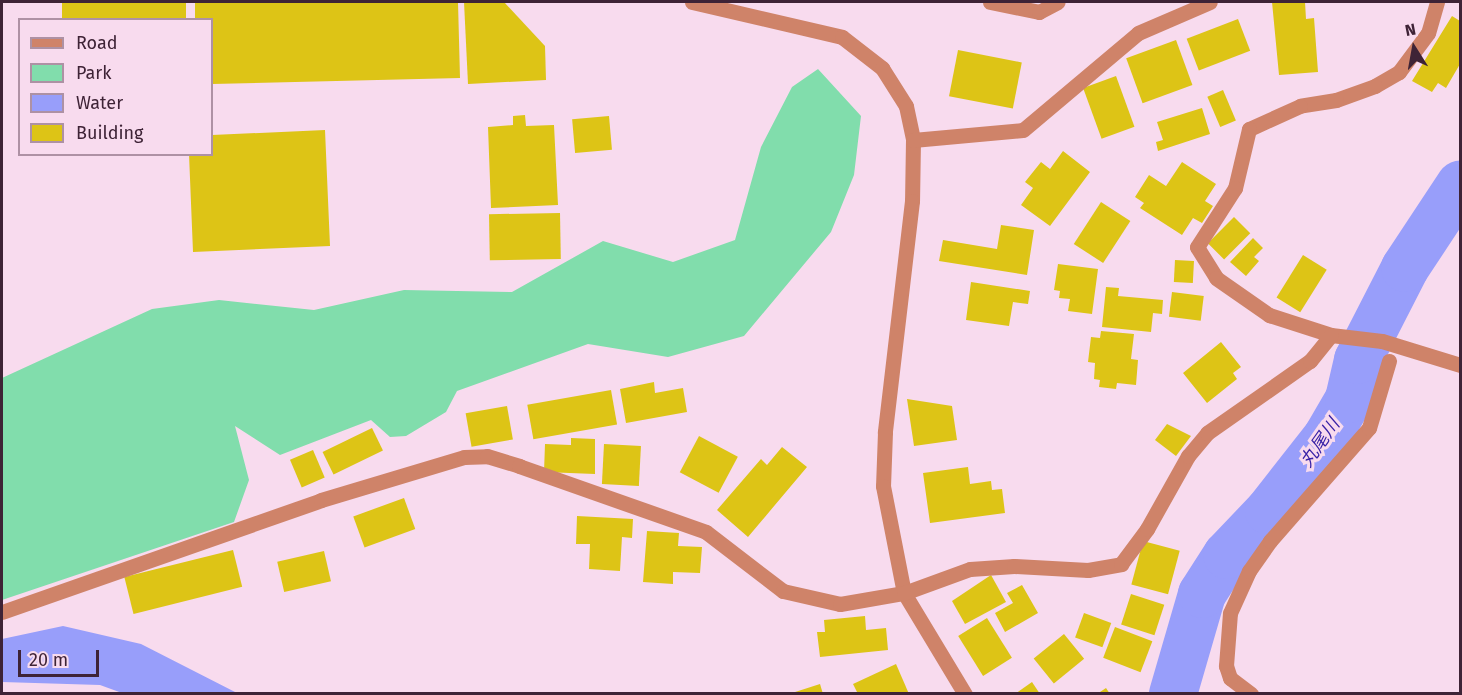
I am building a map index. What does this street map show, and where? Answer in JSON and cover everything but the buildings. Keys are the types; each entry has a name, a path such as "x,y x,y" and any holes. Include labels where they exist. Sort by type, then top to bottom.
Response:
{"street":[{"path":"692,2 842,37 882,68 906,106 914,140 912,201 885,432 883,486 904,592 965,693"},
{"path":"990,2 1039,12 1058,2"},
{"path":"914,140 1023,129 1138,33 1210,2"},
{"path":"1437,2 1428,33 1399,72 1376,87 1336,100 1300,106 1249,129 1236,188 1197,247 1216,278 1269,315 1330,335 1382,341 1461,365"},
{"path":"2,612 321,500 452,459 487,456 706,532 783,591 840,604 904,592 970,569 1014,566 1088,570 1121,564 1147,529 1188,456 1207,433 1310,361 1330,335"},
{"path":"1251,693 1230,678 1226,666 1230,613 1249,571 1270,541 1369,428 1389,362"}],"green space":[{"path":"818,69 861,116 854,175 831,232 744,336 668,357 588,344 457,391 446,412 406,436 390,437 371,420 280,455 235,426 249,480 234,522 2,600 2,378 152,309 219,300 314,310 404,290 512,292 603,241 673,262 735,240 761,147 792,87"}],"water":[{"path":"63,626 141,644 237,693 122,693 100,685 2,682 2,639"}],"waterway":[{"name":"丸尾川","path":"1173,694 1202,594 1227,555 1269,511 1327,437 1349,399 1358,360 1405,268 1460,185"}]}
